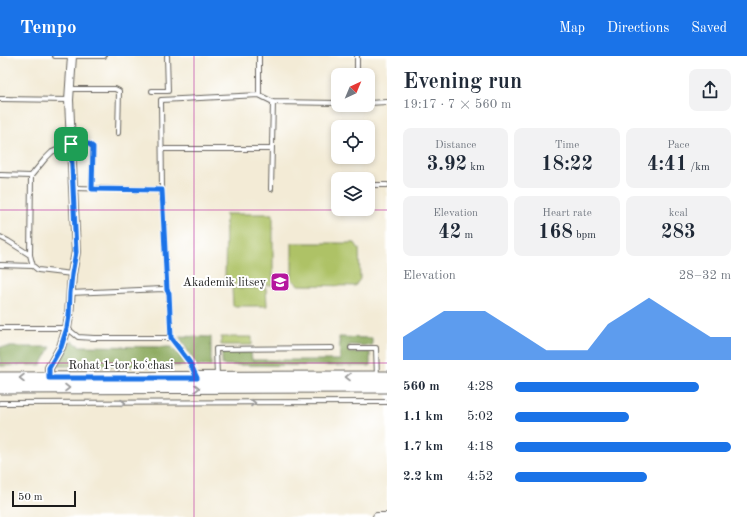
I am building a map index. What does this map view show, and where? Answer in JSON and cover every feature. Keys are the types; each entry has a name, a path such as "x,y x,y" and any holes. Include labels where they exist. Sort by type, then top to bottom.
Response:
{"street":[{"path":"49,383 49,368 61,347 67,328 72,274 76,252 69,100 72,56"},
{"name":"Rohat 1-tor koʻchasi","path":"0,388 49,383 197,378 382,377"},
{"name":"Rohat 1-tor koʻchasi","path":"0,378 49,383 387,387"},
{"path":"378,517 387,516"}],"lane":[{"path":"55,56 104,56"},
{"path":"167,56 168,99"},
{"path":"259,56 260,95"},
{"path":"357,56 357,68"},
{"path":"70,89 115,89 119,91 118,133"},
{"path":"152,91 168,91"},
{"path":"197,378 190,363 171,338 162,190 161,100 260,95 273,102 331,103"},
{"path":"0,99 69,100"},
{"path":"271,189 273,102"},
{"path":"375,103 387,102"},
{"path":"72,274 38,270 33,266 30,255 31,176 52,152 71,144 89,144 93,147 92,189"},
{"path":"162,149 272,148"},
{"path":"0,176 31,176"},
{"path":"375,185 387,185"},
{"path":"73,188 162,190"},
{"path":"0,237 30,255"},
{"path":"0,265 33,266"},
{"path":"70,293 163,288 167,290"},
{"path":"0,328 67,328 78,337 94,338 171,338"},
{"path":"217,378 216,349 332,348"},
{"path":"351,348 376,348 382,377"},
{"path":"0,403 387,402"}],"green space":[{"path":"226,214 273,214 273,285 225,284"},
{"path":"292,243 355,243 359,249 360,279 355,286 298,285 292,279"},
{"path":"232,288 266,288 267,306 233,306"},
{"path":"179,336 211,337 211,366 197,366"},
{"path":"221,337 252,337 252,345 221,345"},
{"path":"339,337 372,338 372,346 349,345 349,353 370,352 370,366 222,365 222,352 251,352 252,360 340,360"},
{"path":"72,341 80,346 171,347 180,356 186,366 58,366"},
{"path":"0,347 51,347 41,365 0,366"}],"place":[{"name":"Akademik litsey","path":"280,282"}],"route":[{"path":"71,144 89,144 93,147 92,189 162,190 171,338 190,363 197,378 49,378 49,368 61,347 67,328 72,274 76,252 71,144"}]}
